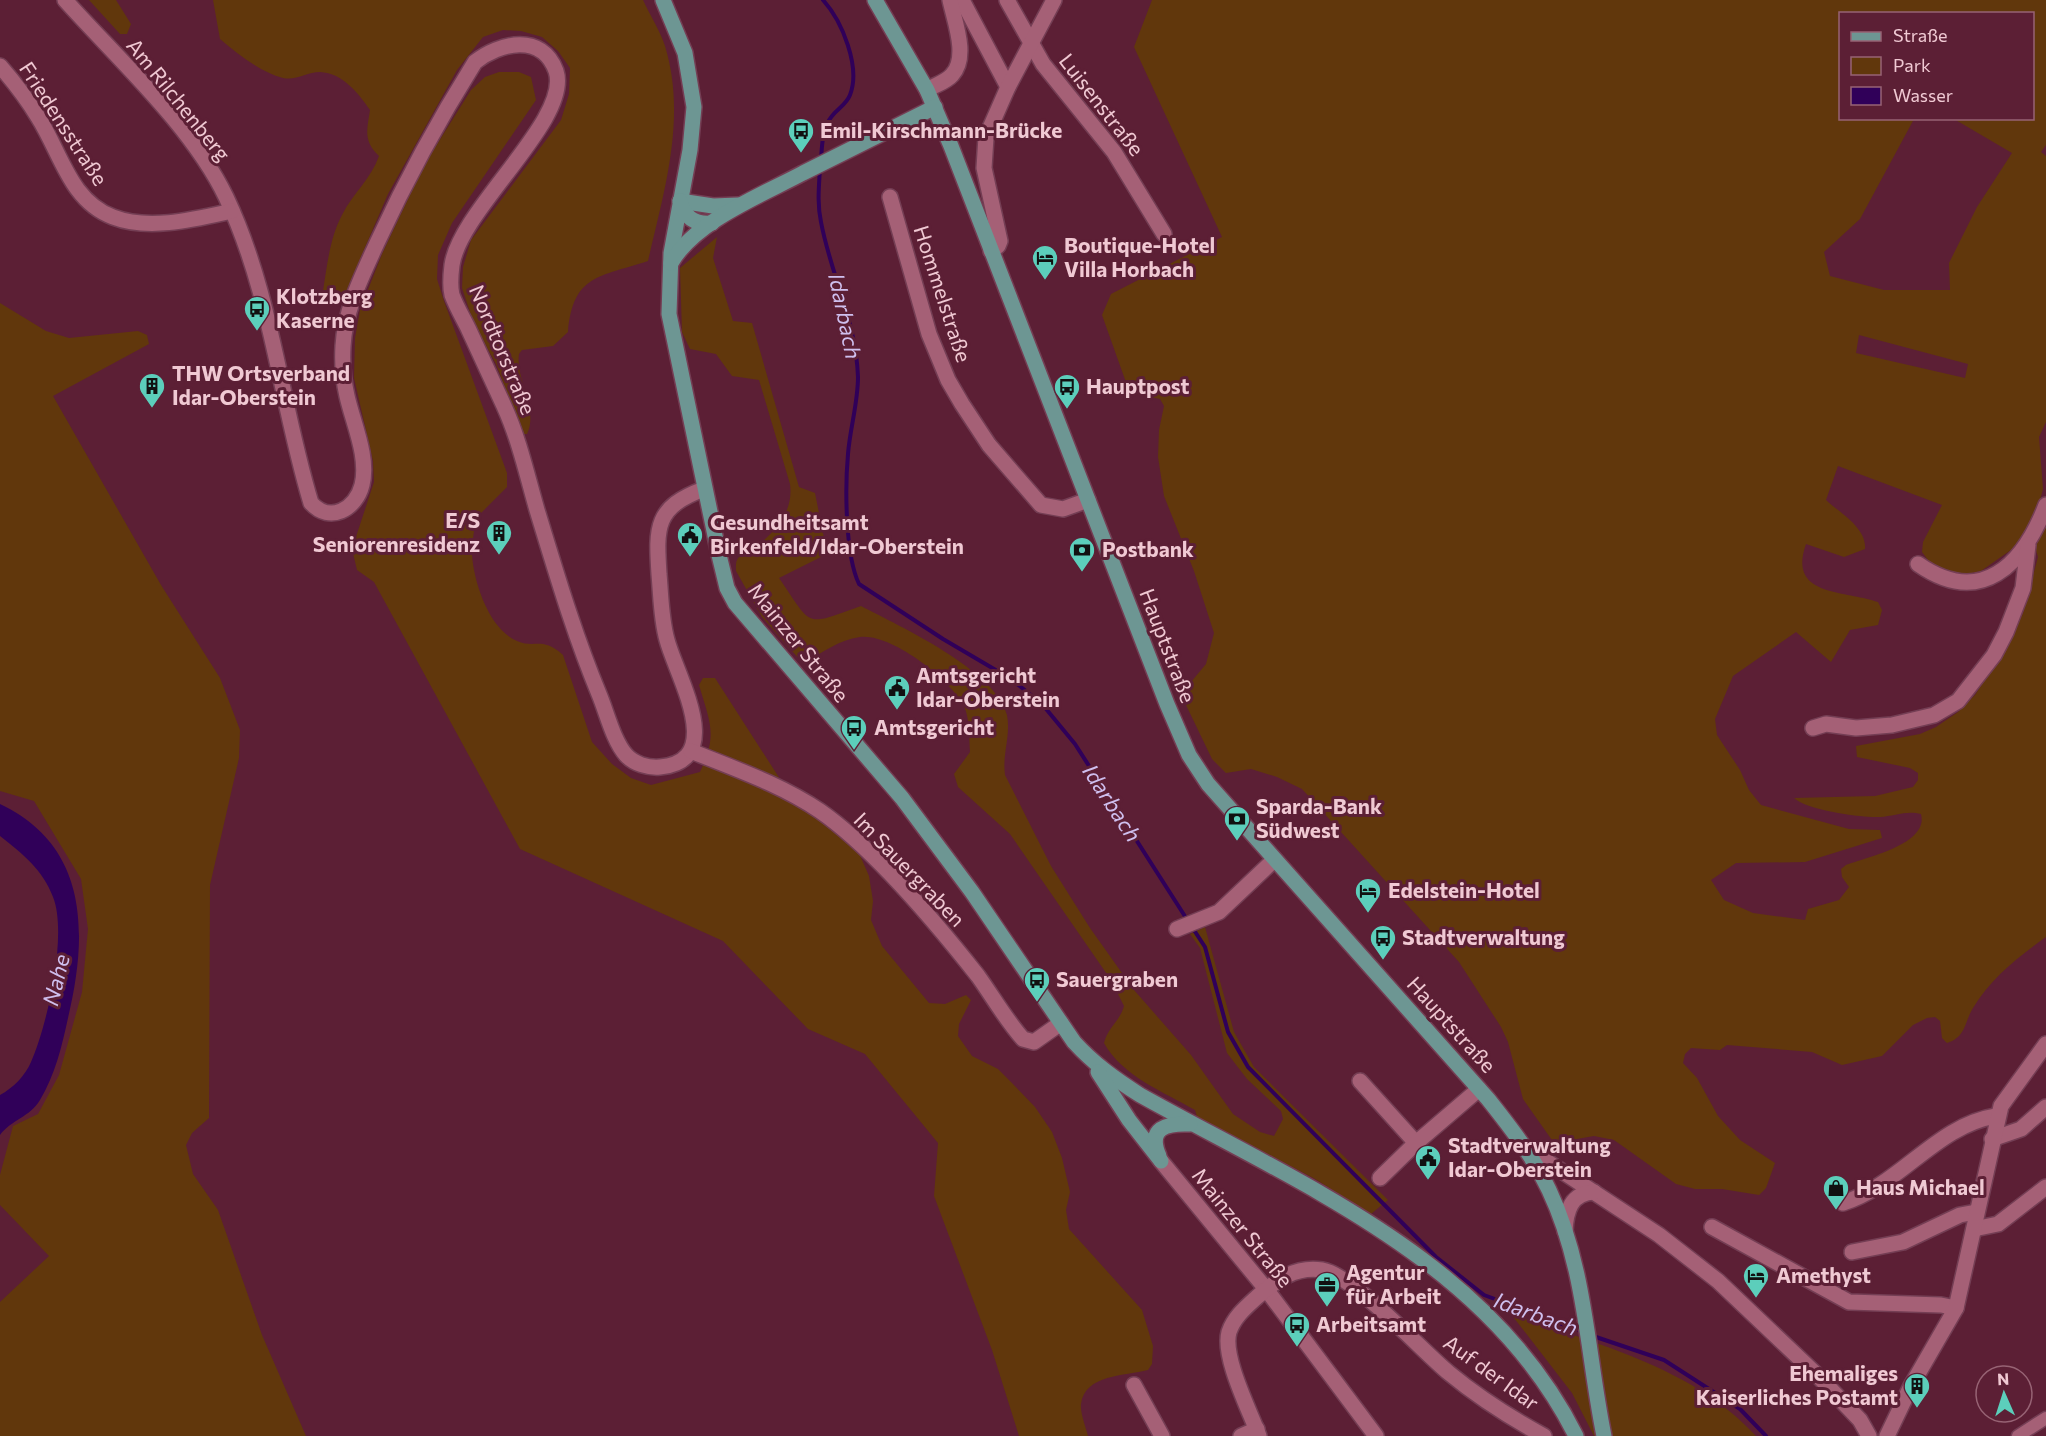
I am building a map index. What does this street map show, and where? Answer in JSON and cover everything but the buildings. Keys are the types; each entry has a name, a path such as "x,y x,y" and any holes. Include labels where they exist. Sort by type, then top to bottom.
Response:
{"main road":[{"name":"Mainzer Straße","path":"663,0 680,36 693,97 690,150 669,266 669,314 724,577 735,603 902,798 972,892 1061,1023 1090,1060"},
{"name":"Hauptstraße","path":"875,0 935,107 1167,704 1189,755 1208,783 1479,1089 1525,1147"},
{"path":"669,266 681,249 712,224 749,201 935,107"},
{"path":"680,201 722,207 749,201"},
{"path":"680,201 690,219 712,224"},
{"path":"1090,1060 1111,1077 1193,1125 1339,1203 1456,1287 1489,1316 1523,1352 1550,1389 1576,1436"},
{"path":"1090,1060 1129,1120 1161,1161"},
{"path":"1161,1161 1154,1141 1158,1131 1172,1124 1193,1125"},
{"path":"1525,1147 1549,1189 1565,1231 1582,1297 1604,1436"}],"street":[{"name":"Am Rilchenberg","path":"65,0 183,133 207,164 232,212 261,287 311,502 322,512"},
{"path":"927,90 951,77 957,69 958,36 950,0"},
{"path":"962,0 1008,87"},
{"name":"Luisenstraße","path":"1007,0 1031,47 1114,152 1164,234"},
{"path":"990,251 998,246 999,234 984,168 984,148 990,126 1008,87 1054,0"},
{"name":"Nordtorstraße","path":"322,512 337,512 348,508 356,498 362,484 362,460 343,375 347,314 408,175 475,62 488,52 504,45 520,43 539,50 556,72 557,93 530,142 458,243 452,266 452,294 518,442 573,629 626,755 635,762 659,767 672,764 691,751"},
{"name":"Friedensstraße","path":"0,66 38,117 78,191 93,207 115,218 141,222 182,220 232,212"},
{"name":"Hommelstraße","path":"890,196 929,334 948,380 989,446 1041,505 1063,508 1088,500"},
{"path":"691,751 695,732 692,711 664,629 656,536 662,517 678,500 704,489"},
{"path":"1813,728 1821,724 1856,728 1892,725 1934,715 1958,701 1994,655 2011,622 2023,588 2028,545 2046,505"},
{"path":"1918,564 1937,578 1950,582 1976,582 2001,571 2028,545"},
{"name":"Im Sauergraben","path":"691,751 773,784 820,811 843,830 874,858 957,951 1023,1039 1034,1042 1061,1023"},
{"path":"1180,928 1219,912 1274,860"},
{"path":"1887,1436 1911,1386 1956,1308 1996,1116 2007,1096 2046,1044"},
{"path":"1360,1081 1416,1143"},
{"path":"1380,1178 1416,1143 1479,1089"},
{"path":"1992,1139 2021,1129 2046,1107"},
{"path":"1843,1203 1857,1198 1905,1169 1959,1128 1974,1120 1996,1116"},
{"name":"Hauptstraße","path":"1525,1147 1659,1234 1718,1281 1818,1376 1860,1420 1869,1436"},
{"name":"Mainzer Straße","path":"1161,1161 1266,1289 1376,1436"},
{"path":"1974,1229 1998,1224 2046,1187"},
{"path":"1565,1231 1571,1203 1579,1195 1594,1192"},
{"path":"1852,1252 1903,1242 1960,1215 1976,1212"},
{"path":"1712,1227 1849,1302 1941,1305 1956,1308"},
{"name":"Auf der Idar","path":"1258,1432 1232,1362 1227,1339 1234,1321 1266,1289 1290,1273 1306,1269 1325,1270 1352,1286 1449,1373 1478,1395 1544,1436"},
{"path":"1134,1384 1162,1436"},
{"path":"2018,1436 2046,1418"},
{"path":"1241,1436 1258,1432"}],"green space":[{"path":"89,0 116,0 131,24 127,34 120,34"},
{"path":"213,0 643,0 665,46 674,100 671,154 648,261 603,275 592,281 583,288 576,299 568,332 553,346 522,350 519,354 520,374 530,414 527,434 523,434 496,364 474,324 462,288 463,267 471,240 561,120 569,94 570,68 558,51 542,37 521,31 503,30 483,37 457,70 388,194 342,301 323,291 338,224 346,207 371,172 379,156 370,145 367,135 370,110 355,91 336,76 320,72 283,78 266,71 234,51 220,39"},
{"path":"1152,0 2046,0 2046,145 2041,152 2046,156 2046,422 2039,437 2043,489 2037,511 2018,545 1981,571 1962,575 1931,564 1922,552 1923,542 1942,505 1838,466 1826,500 1862,534 1865,549 1844,557 1806,544 1802,561 1805,574 1822,588 1878,602 1882,610 1878,625 1850,630 1831,662 1796,632 1733,676 1715,719 1717,735 1740,770 1749,790 1761,805 1849,829 1880,830 1882,838 1805,862 1736,863 1711,880 1724,900 1753,913 1805,920 1808,909 1839,900 1849,887 1842,877 1841,869 1846,865 1895,848 1916,834 1921,824 1921,814 1906,813 1880,817 1848,815 1822,810 1794,798 1875,796 1913,787 1918,780 1918,773 1910,768 1857,757 1856,746 1920,734 1936,727 1958,712 1975,695 2011,639 2023,613 2038,557 2035,547 2046,519 2046,937 2015,960 1988,987 1973,1008 1964,1029 1958,1037 1947,1043 1942,1038 1940,1021 1935,1017 1913,1025 1882,1056 1842,1065 1812,1052 1727,1045 1720,1050 1691,1048 1685,1054 1683,1063 1697,1078 1718,1116 1740,1140 1775,1163 1766,1188 1759,1195 1722,1189 1695,1189 1676,1184 1614,1140 1594,1136 1554,1143 1523,1099 1508,1042 1501,1027 1459,962 1302,789 1277,777 1251,769 1226,773 1212,759 1186,705 1191,682 1206,664 1214,633 1194,571 1164,496 1158,457 1159,430 1164,406 1160,399 1135,394 1128,388 1102,315 1111,294 1222,237 1134,47","holes":["1839,12 2034,12 2034,120 1956,120 2012,153 1977,207 1949,263 1950,290 1884,290 1830,276 1824,252 1860,219 1913,120 1839,120","1859,335 1968,364 1965,378 1856,353"]},
{"path":"499,72 519,72 531,77 536,100 452,223 438,255 437,279 507,473 507,487 476,518 473,566 485,604 498,626 507,635 523,643 544,644 563,655 592,742 612,764 631,778 651,785 700,772 709,748 710,728 699,685 703,678 715,678 780,779 819,820 859,853 869,876 873,901 871,920 882,946 929,1003 945,1004 966,995 971,1000 959,1024 958,1036 972,1056 998,1069 1011,1082 1035,1107 1052,1132 1062,1158 1070,1192 1066,1210 1069,1229 1142,1310 1153,1346 1152,1364 1148,1370 1107,1378 1090,1387 1084,1394 1081,1408 1088,1436 1019,1436 992,1350 934,1196 938,1143 865,1054 808,1029 723,941 520,849 374,582 357,570 352,549 374,482 373,461 354,378 355,338 360,310 382,254 424,165 471,90 485,77"},
{"path":"717,237 713,258 733,321 752,323 799,487 815,493 826,548 823,556 779,578 798,606 811,618 828,617 861,606 944,651 985,682 999,698 1007,715 1005,775 1051,866 1090,928 1134,990 1191,1055 1233,1114 1260,1132 1274,1136 1283,1119 1281,1111 1247,1079 1227,1053 1200,948 1190,934 1205,927 1234,1032 1254,1067 1388,1200 1371,1214 1315,1179 1197,1117 1195,1110 1145,1082 1121,1065 1112,1055 1104,1043 1124,1006 1111,980 1010,834 958,787 954,774 970,752 968,723 964,706 946,683 903,650 873,638 860,637 845,641 806,662 801,661 762,617 736,571 736,562 740,556 751,551 775,530 781,522 789,504 790,484 759,380 732,376 716,354 690,349 682,332 680,268"},
{"path":"0,303 46,331 69,338 138,331 147,335 149,344 53,396 161,585 220,678 240,730 239,758 210,885 209,1118 192,1133 186,1145 193,1174 218,1210 262,1335 306,1436 0,1436 0,1302 49,1256 0,1205 0,1175 13,1126 38,1114 59,1075 82,992 88,929 81,879 34,801 0,791"},
{"path":"1511,1314 1642,1360 1673,1375 1703,1392 1731,1412 1756,1436 1594,1436 1572,1393"}],"water":[{"name":"Nahe","path":"0,804 29,822 51,843 66,868 75,895 79,924 74,986 54,1070 36,1106 0,1135 0,1095 22,1077 31,1062 43,1026 54,980 58,933 53,897 44,878 24,856 0,836"}],"waterway":[{"name":"Idarbach","path":"821,160 826,126 850,95 853,84 848,45 837,20 823,0"},
{"name":"Idarbach","path":"820,168 821,222 853,336 858,377 848,454 846,502 851,556 859,584 943,639 1011,679 1042,704 1075,744 1188,921"},
{"name":"Idarbach","path":"1192,927 1205,947 1228,1032 1248,1067 1436,1257 1484,1295 1583,1332"},
{"name":"Idarbach","path":"1593,1336 1664,1360 1740,1409 1766,1436"}],"place":[{"name":"Emil-Kirschmann-Brücke","path":"801,154"},
{"name":"Boutique-Hotel Villa Horbach","path":"1045,281"},
{"name":"Klotzberg Kaserne","path":"257,332"},
{"name":"THW Ortsverband Idar-Oberstein","path":"152,409"},
{"name":"Hauptpost","path":"1067,410"},
{"name":"E/S Seniorenresidenz","path":"499,556"},
{"name":"Gesundheitsamt Birkenfeld/Idar-Oberstein","path":"690,558"},
{"name":"Postbank","path":"1082,573"},
{"name":"Amtsgericht Idar-Oberstein","path":"897,711"},
{"name":"Amtsgericht","path":"854,751"},
{"name":"Sparda-Bank Südwest","path":"1237,842"},
{"name":"Edelstein-Hotel","path":"1368,914"},
{"name":"Stadtverwaltung","path":"1383,961"},
{"name":"Sauergraben","path":"1037,1003"},
{"name":"Stadtverwaltung Idar-Oberstein","path":"1428,1181"},
{"name":"Haus Michael","path":"1836,1211"},
{"name":"Amethyst","path":"1756,1299"},
{"name":"Agentur für Arbeit","path":"1327,1308"},
{"name":"Arbeitsamt","path":"1297,1348"},
{"name":"Ehemaliges Kaiserliches Postamt","path":"1917,1409"}]}
